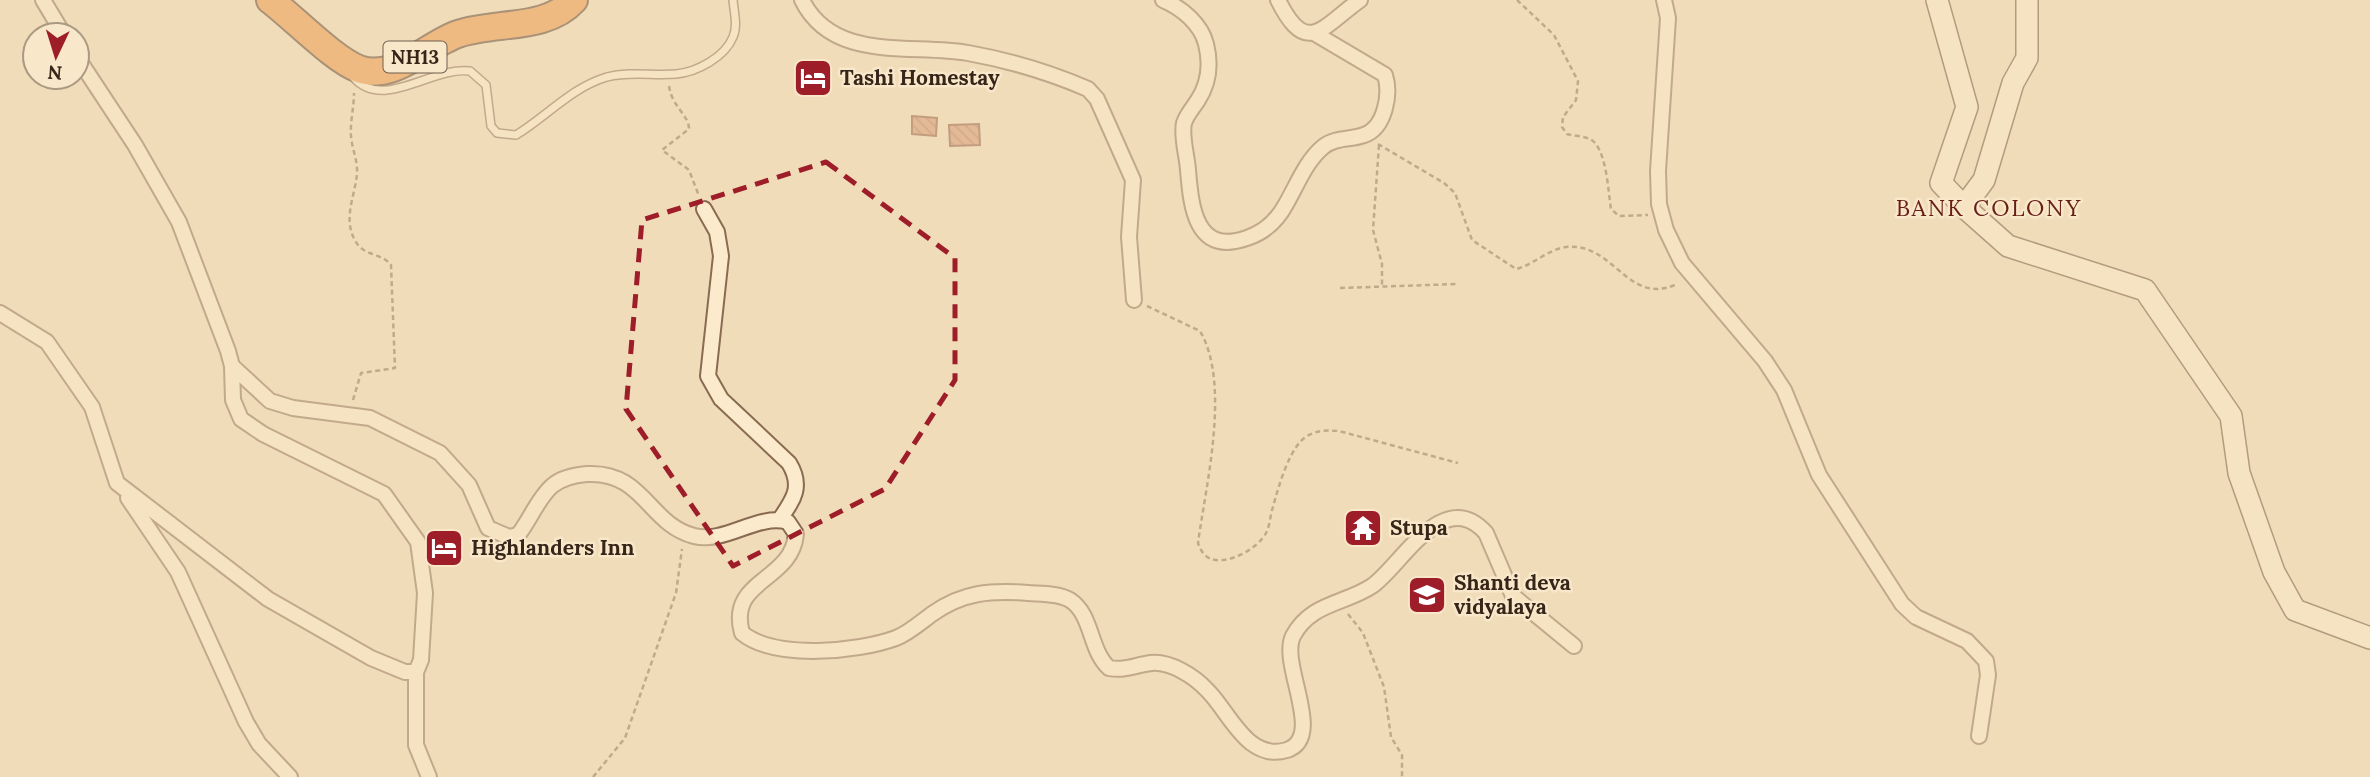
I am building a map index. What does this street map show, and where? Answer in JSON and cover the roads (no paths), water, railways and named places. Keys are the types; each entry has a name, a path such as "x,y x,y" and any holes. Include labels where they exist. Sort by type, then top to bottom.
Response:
{"highway":[{"name":"NH13","path":"270,0 349,70 377,71 397,65 452,36 472,29 537,21 566,7"}],"street":[{"path":"43,0 56,21"},
{"path":"566,7 584,0"},
{"path":"802,0 818,23 855,44 969,53 1088,89 1097,99 1133,180 1129,237 1134,300"},
{"path":"1163,0 1189,16 1200,29 1206,43 1209,74 1204,90 1184,125 1189,198 1202,231 1214,239 1228,241 1259,234 1279,218 1310,160 1325,145 1363,135 1379,123 1386,104 1388,86 1385,75 1314,33 1304,33 1297,29 1278,0"},
{"path":"1314,33 1360,0"},
{"path":"1664,0 1668,18 1659,124 1661,213 1672,245 1692,276 1748,340 1784,390 1819,475 1902,604 1930,625 1967,641 1986,662 1988,675 1979,736"},
{"path":"1937,0 1967,107 1941,183 2008,246 2145,290 2231,416 2239,473 2274,572 2295,610 2370,638"},
{"path":"1964,207 1984,180 2013,83 2027,58 2027,0"},
{"path":"91,78 135,145 179,222 232,366 233,400 241,419 263,434 384,494 418,542 425,593 421,660 416,672 416,745 429,777"},
{"path":"704,209 717,232 721,256 708,376 721,399 789,463 795,473 797,489 780,519"},
{"path":"0,313 47,342 92,407 117,483 164,547 178,572 246,722 259,744 290,777"},
{"path":"232,366 270,401 293,408 349,413 370,418 440,453 469,485 488,528 495,534 519,535 552,486 577,475 594,474 625,480 653,510 683,532 697,537 717,535 780,519 788,522 794,529 795,543 790,556 780,569 749,591 740,612 742,633 759,645 794,651 821,650 898,637 962,596 979,593 1060,596 1079,608 1097,653 1109,668 1128,670 1151,663 1180,670 1207,690 1231,723 1251,743 1277,752 1290,749 1301,734 1302,706 1289,655 1293,636 1319,609 1337,600 1360,594 1376,584 1403,552 1434,525 1468,520 1479,524 1486,533 1513,596 1574,646"},
{"path":"117,483 268,599 371,658 405,672 416,672"}],"lane":[{"path":"349,70 364,88 377,92 393,90 448,71 470,71 486,85 491,126 497,133 508,136 530,127 576,92 606,78 697,69 725,50 734,36 733,0"}],"place":[{"name":"Tashi Homestay","path":"813,78"},
{"name":"Stupa","path":"1363,528"},
{"name":"Highlanders Inn","path":"444,548"},
{"name":"Shanti deva vidyalaya","path":"1427,595"}],"district":[{"name":"BANK COLONY","path":"1989,208"}]}
